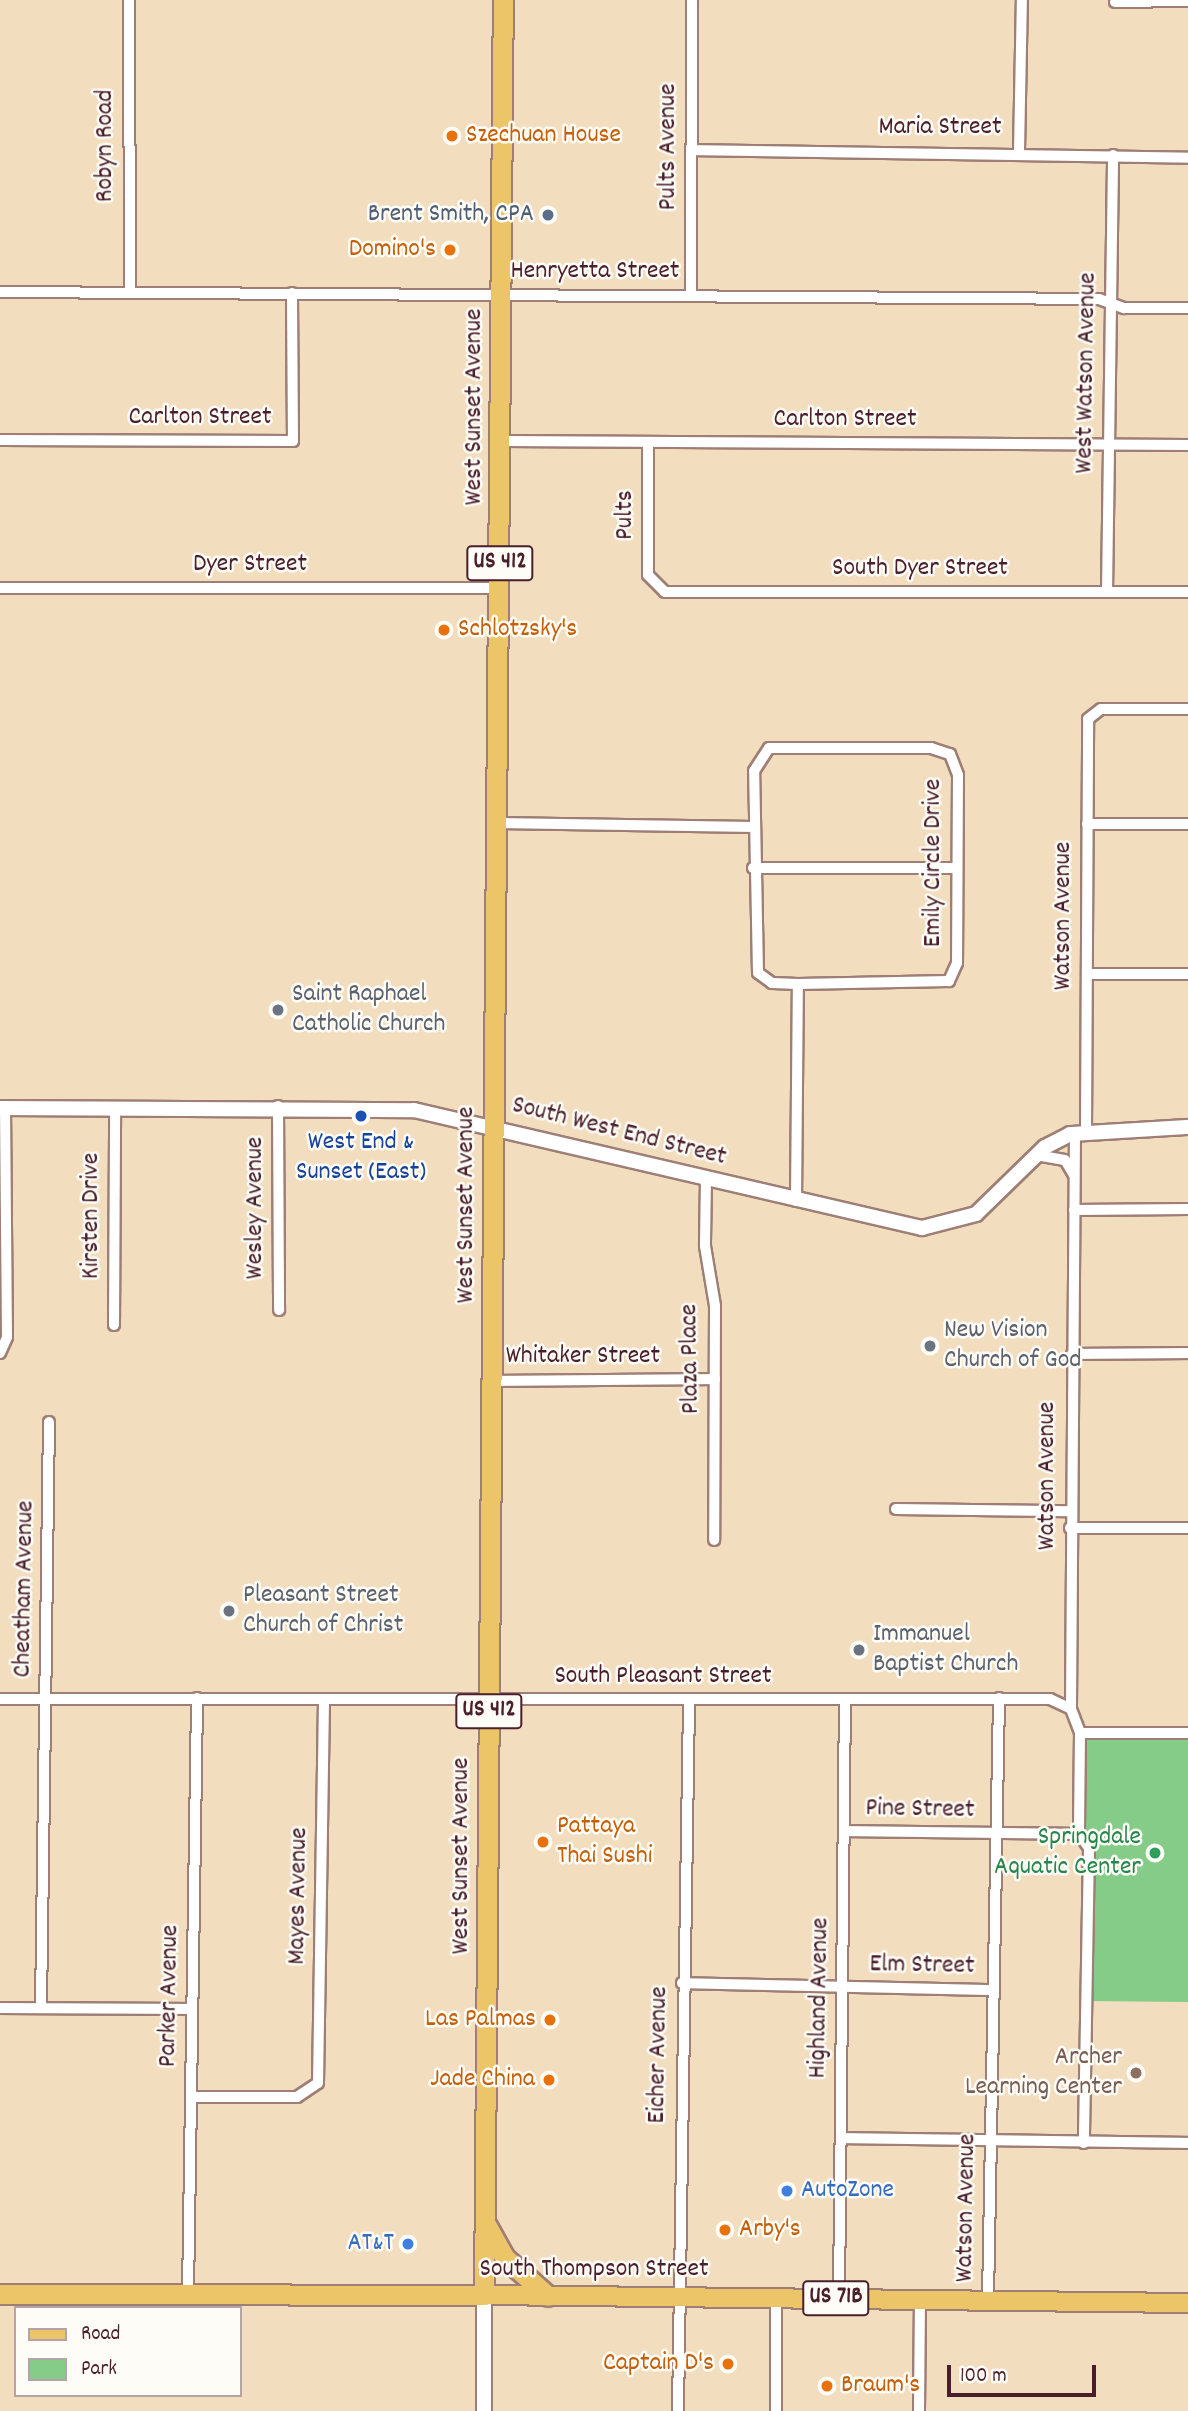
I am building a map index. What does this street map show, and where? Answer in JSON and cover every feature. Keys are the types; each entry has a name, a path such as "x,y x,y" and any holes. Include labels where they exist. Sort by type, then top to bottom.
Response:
{"highway":[{"name":"West Sunset Avenue","path":"484,2295 503,0"},
{"path":"485,2221 505,2258 548,2296"},
{"name":"South Thompson Street","path":"0,2294 484,2295"}],"main road":[{"name":"South Thompson Street","path":"484,2295 1188,2303"}],"street":[{"name":"Robyn Road","path":"129,0 130,292"},
{"name":"Pults Avenue","path":"691,295 692,0"},
{"path":"1020,151 1022,0"},
{"path":"1115,2 1188,1"},
{"name":"Maria Street","path":"692,150 1020,151 1188,158"},
{"name":"West Watson Avenue","path":"1107,592 1114,155"},
{"name":"Henryetta Street","path":"0,292 691,295 1188,308"},
{"name":"Carlton Street","path":"0,440 293,441 292,293"},
{"name":"Carlton Street","path":"501,441 1188,445"},
{"name":"Pults","path":"648,442 653,587"},
{"name":"South Dyer Street","path":"653,587 665,592 1188,592"},
{"name":"Dyer Street","path":"0,588 500,588"},
{"name":"Watson Avenue","path":"1084,2143 1089,1848 1079,1834 1080,1733 1072,1710 1070,1511 1075,1177 1081,1131 1087,974 1087,719 1101,709 1188,709"},
{"name":"Emily Circle Drive","path":"769,748 942,750 956,763 957,963 949,981 797,984 765,980 754,965 754,827 756,762 769,748"},
{"path":"497,823 754,827"},
{"path":"1087,824 1188,824"},
{"path":"753,868 957,868"},
{"path":"1087,974 1188,974"},
{"path":"796,1201 797,984"},
{"name":"Wesley Avenue","path":"278,1106 279,1310"},
{"name":"Kirsten Drive","path":"114,1325 116,1107"},
{"name":"South West End Street","path":"2,1108 388,1107 494,1126 903,1226 953,1224 990,1205 1036,1155 1081,1131 1188,1127"},
{"path":"0,1353 7,1337 2,1108"},
{"path":"1036,1155 1065,1160 1075,1177"},
{"name":"Plaza Place","path":"706,1179 715,1379 714,1540"},
{"path":"1074,1210 1188,1209"},
{"path":"1072,1354 1188,1353"},
{"name":"Whitaker Street","path":"493,1381 715,1379"},
{"name":"Cheatham Avenue","path":"41,2008 50,1422"},
{"path":"896,1508 1070,1511"},
{"path":"1070,1528 1188,1528"},
{"name":"Parker Avenue","path":"188,2294 197,1698"},
{"name":"Watson Avenue","path":"988,2299 999,1698"},
{"name":"South Pleasant Street","path":"0,1699 999,1698 1050,1699 1072,1710"},
{"name":"Mayes Avenue","path":"191,2097 297,2097 314,2091 320,2074 324,1699"},
{"name":"Eicher Avenue","path":"678,2411 682,1983 689,1700"},
{"name":"Highland Avenue","path":"839,2298 845,1700"},
{"path":"1080,1733 1188,1733"},
{"name":"Pine Street","path":"845,1831 1079,1834"},
{"name":"Elm Street","path":"682,1983 993,1990"},
{"path":"0,2008 192,2009"},
{"path":"842,2138 1188,2143"},
{"name":"West Sunset Avenue","path":"484,2295 484,2411"},
{"path":"776,2297 776,2411"},
{"path":"919,2411 920,2298"}],"green space":[{"path":"1080,1733 1188,1733 1188,2002 1086,2001 1089,1848 1079,1834"}],"place":[{"name":"Szechuan House","path":"452,136"},
{"name":"Brent Smith, CPA","path":"548,215"},
{"name":"Domino's","path":"450,250"},
{"name":"Schlotzsky's","path":"444,630"},
{"name":"Saint Raphael Catholic Church","path":"278,1010"},
{"name":"West End & Sunset (East)","path":"361,1116"},
{"name":"New Vision Church of God","path":"930,1346"},
{"name":"Pleasant Street Church of Christ","path":"229,1611"},
{"name":"Immanuel Baptist Church","path":"859,1650"},
{"name":"Pattaya Thai Sushi","path":"543,1842"},
{"name":"Springdale Aquatic Center","path":"1155,1853"},
{"name":"Las Palmas","path":"550,2020"},
{"name":"Archer Learning Center","path":"1136,2073"},
{"name":"Jade China","path":"549,2080"},
{"name":"AutoZone","path":"787,2191"},
{"name":"Arby's","path":"725,2230"},
{"name":"AT&T","path":"408,2244"},
{"name":"Captain D's","path":"728,2364"},
{"name":"Braum's","path":"827,2386"}]}
